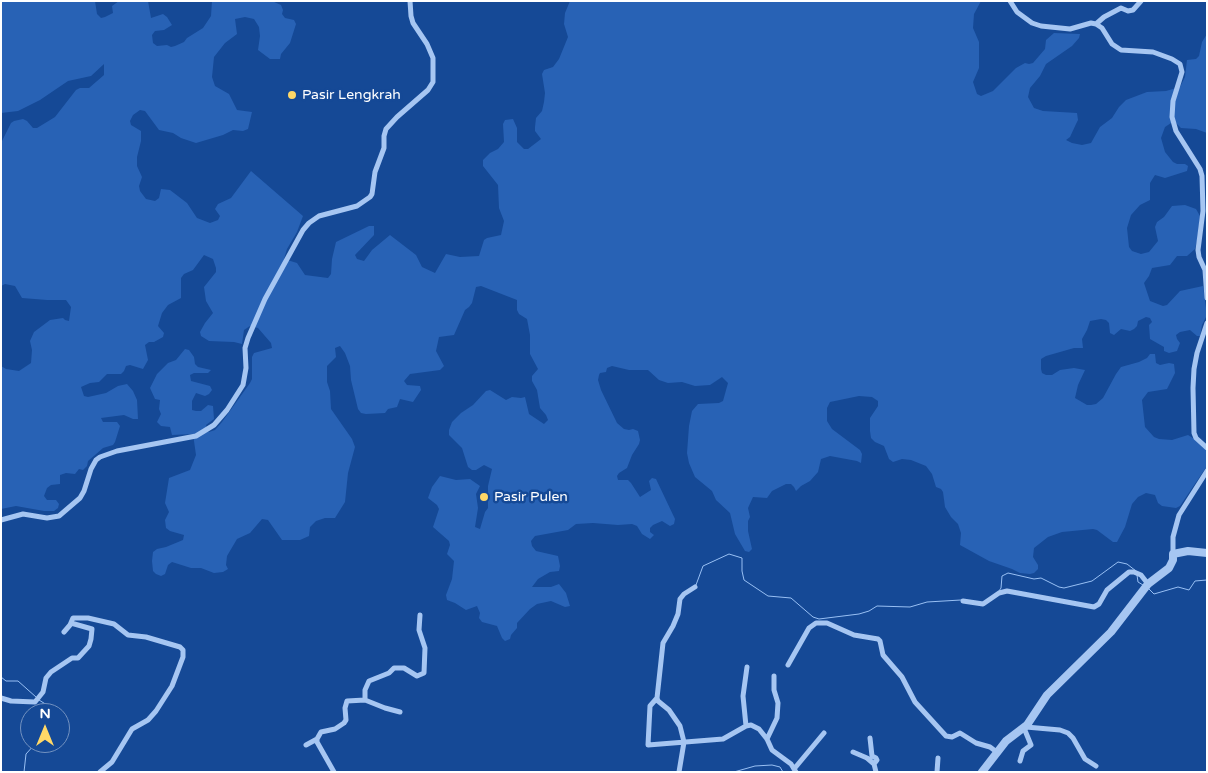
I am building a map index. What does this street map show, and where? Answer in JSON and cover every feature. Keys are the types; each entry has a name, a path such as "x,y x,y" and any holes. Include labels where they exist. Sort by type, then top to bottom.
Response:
{"street":[{"path":"1,520 24,514 47,518 59,516 80,498 91,469 100,457 118,451 196,436 214,425 227,410 243,385 246,368 245,348 248,338 265,299 303,230 308,223 319,216 357,206 370,197 375,172 383,154 386,129 428,90 434,82 433,58 427,44 413,24 410,1"},
{"path":"1010,1 1017,12 1032,23 1040,26 1070,29 1090,23 1096,24 1102,28 1112,44 1121,50 1159,54 1172,59 1180,66 1182,72 1173,101 1172,117 1176,131 1202,176 1203,211 1198,250 1205,270 1207,298"},
{"path":"1096,24 1104,17 1121,8 1128,11 1134,10 1140,1"},
{"path":"1207,323 1197,354 1192,388 1194,433 1196,438 1207,448"},
{"path":"982,772 1009,739 1025,727 1047,695 1111,632 1148,584 1170,568 1173,560 1172,537 1179,515 1207,471"},
{"path":"1173,554 1188,551 1207,554"},
{"path":"963,601 982,604 999,593 1007,591 1094,607 1099,604 1107,590 1129,572 1141,575 1148,584"},
{"path":"695,587 680,599 673,626 663,643 657,698 650,706 647,744 722,739 746,726 755,726 767,740 772,750 795,770 824,733"},
{"path":"365,700 365,690 370,681 389,673 394,668 404,668 416,676 421,676 424,673 426,648 420,635 420,616"},
{"path":"64,632 74,617 98,620 118,626 127,635 146,636 180,647 183,650 184,657 172,686 156,711 148,720 132,729 112,762 100,772"},
{"path":"1,698 33,703 43,692 48,675 72,658 78,658 89,646 92,628 71,623"},
{"path":"788,665 810,628 816,623 827,623 858,636 878,639 884,654 902,677 915,702 946,736 952,737 960,733 976,743 990,747 998,753"},
{"path":"746,726 743,696 747,667"},
{"path":"767,740 777,718 778,703 774,690 774,676"},
{"path":"657,698 678,721 684,742 679,772"},
{"path":"306,745 317,739 321,732 335,729 345,722 345,708 348,701 365,700 400,712"},
{"path":"1020,761 1023,752 1031,745 1025,727"},
{"path":"1025,727 1060,730 1068,733 1073,738 1085,760 1096,766"},
{"path":"870,738 872,756 876,758 874,764 876,772"},
{"path":"317,739 334,772"},
{"path":"852,752 867,758 874,764"},
{"path":"937,772 938,758"}],"shaded area":[{"path":"1,1 95,1 97,14 101,18 113,13 112,6 119,1 148,1 151,18 163,14 172,25 164,30 155,31 152,35 153,43 157,46 167,45 171,47 184,42 203,28 211,16 212,1 272,1 281,5 282,14 285,18 294,20 296,24 290,43 281,54 280,59 270,59 258,50 259,27 254,19 245,17 235,19 237,34 225,43 214,57 212,77 215,86 229,94 237,110 252,112 248,129 243,131 233,130 196,143 173,133 159,130 145,111 140,110 133,115 130,121 131,125 141,131 141,141 137,157 137,166 142,177 139,186 146,199 155,201 159,198 161,189 170,190 187,203 197,218 210,223 218,220 220,216 215,209 218,204 231,198 251,171 303,216 284,259 297,263 305,275 328,278 331,274 336,242 369,226 374,226 374,235 355,255 357,259 364,261 372,250 390,235 416,255 422,267 435,273 446,254 460,257 479,256 484,240 501,235 504,221 499,208 498,185 483,166 483,160 504,142 503,124 505,120 513,119 517,128 517,142 524,149 528,149 541,139 535,131 535,127 536,118 542,111 544,102 545,93 542,74 544,70 553,67 559,59 568,37 564,24 565,13 570,1 981,1 974,14 973,28 979,42 979,68 973,82 977,94 981,96 993,91 1016,68 1025,63 1033,63 1045,49 1046,40 1054,33 1080,34 1072,46 1046,64 1040,76 1030,88 1028,97 1034,108 1043,111 1077,113 1078,120 1070,137 1066,140 1082,145 1091,143 1100,127 1112,118 1126,100 1147,92 1166,91 1180,87 1185,77 1187,60 1196,59 1199,56 1202,42 1207,34 1207,133 1196,129 1181,128 1174,121 1165,127 1161,138 1165,152 1173,162 1188,166 1187,171 1165,178 1155,175 1150,183 1150,200 1140,205 1131,215 1127,228 1129,247 1132,251 1141,254 1149,252 1158,241 1155,227 1157,222 1164,217 1172,206 1185,205 1196,209 1200,216 1195,249 1187,256 1177,256 1170,265 1152,268 1144,283 1150,301 1163,306 1167,305 1180,291 1203,286 1207,315 1202,325 1200,336 1197,336 1190,330 1180,332 1176,335 1180,343 1177,351 1169,353 1164,351 1164,347 1150,339 1149,325 1152,322 1150,318 1146,317 1138,321 1137,326 1130,331 1121,329 1114,335 1110,333 1109,323 1106,320 1090,321 1082,339 1083,348 1074,348 1046,356 1041,359 1041,369 1042,373 1046,375 1074,368 1085,370 1078,385 1075,398 1087,405 1091,405 1096,404 1103,398 1121,367 1139,362 1150,354 1155,354 1156,363 1160,365 1174,364 1175,373 1167,389 1148,392 1142,400 1145,427 1154,437 1159,439 1172,440 1188,435 1193,438 1207,450 1207,466 1180,506 1176,508 1162,506 1158,503 1155,495 1146,493 1138,497 1132,504 1125,527 1117,542 1113,542 1093,529 1062,532 1048,537 1034,548 1033,557 1038,565 1038,569 1034,573 1020,573 989,561 960,545 961,533 958,524 945,507 943,492 936,487 932,474 926,466 911,460 902,459 893,462 889,459 884,446 871,438 870,418 878,406 878,401 872,397 859,396 830,402 827,408 827,421 832,429 860,450 862,454 861,463 830,456 821,459 818,472 810,481 796,491 791,484 786,484 772,491 767,498 753,497 748,508 750,517 748,531 752,549 749,552 745,551 735,534 730,513 716,500 712,491 695,477 687,453 692,411 698,404 719,403 723,401 728,383 722,377 710,385 695,386 682,382 668,383 659,380 648,370 629,370 612,366 607,368 606,372 599,375 598,380 601,390 617,423 624,429 638,431 640,440 627,468 617,476 618,480 628,480 640,497 651,490 649,481 652,478 656,479 675,519 674,524 670,526 662,521 653,525 650,528 650,532 654,535 650,539 642,534 637,526 632,524 576,524 568,530 535,536 531,541 536,551 558,556 560,566 559,571 550,572 538,579 532,587 551,587 559,584 566,593 570,606 565,607 551,601 537,604 517,623 517,628 510,639 505,641 497,626 482,622 479,618 480,613 477,606 466,610 447,600 446,595 452,579 454,561 447,554 450,545 449,541 433,527 439,509 428,498 432,487 440,476 456,480 470,479 480,486 476,494 478,508 475,527 480,529 488,508 488,486 492,469 484,465 476,470 468,467 462,448 449,435 449,430 452,422 473,405 486,391 490,390 506,400 512,397 525,397 529,414 544,424 548,420 540,408 537,390 532,381 532,376 538,369 530,354 530,335 527,319 519,314 517,300 481,286 476,287 472,303 465,310 454,335 439,337 436,351 444,366 440,370 410,374 404,381 407,385 420,386 421,390 413,402 400,399 397,407 388,409 385,413 361,413 358,409 351,380 350,366 345,353 340,346 335,348 336,357 327,366 331,409 352,439 355,447 348,473 345,502 335,518 325,518 316,521 310,527 309,536 300,540 282,540 268,520 262,519 250,533 237,539 227,556 226,565 228,569 223,572 214,573 201,568 191,568 172,562 168,565 165,574 161,576 153,571 153,552 183,540 184,535 166,528 165,520 169,512 165,503 169,478 190,470 196,455 193,434 172,435 170,427 161,426 157,422 161,414 159,409 160,400 155,399 150,388 157,374 168,363 176,360 185,349 189,350 198,367 211,370 208,373 194,373 190,375 191,381 210,386 212,390 205,396 196,393 192,401 192,410 201,411 208,405 213,406 214,419 206,425 207,431 215,430 250,383 254,353 272,348 271,343 258,328 250,326 244,330 242,344 209,341 201,336 200,332 213,313 206,301 204,287 216,272 213,259 204,255 193,270 184,274 181,278 181,298 168,305 162,313 158,326 164,333 163,337 145,345 148,360 143,369 130,365 126,366 121,374 107,374 99,382 81,387 84,396 88,397 106,393 118,386 127,384 137,400 138,419 124,415 101,418 103,422 117,422 120,426 115,442 113,445 103,448 88,461 87,466 83,470 79,469 75,474 66,473 60,475 60,484 51,485 47,488 44,496 47,500 56,500 59,504 58,508 54,511 16,506 1,509 1,366 6,369 19,371 31,363 32,350 30,341 34,332 50,320 63,318 69,321 71,307 66,300 22,298 15,286 5,284 1,286 1,143 11,123 14,121 23,119 33,128 37,128 55,117 76,90 89,88 104,75 104,64 91,76 68,81 40,100 18,111 1,113"}],"waterway":[{"path":"696,585 703,566 729,554 742,558 744,580 768,596 791,598 813,617 819,619 859,614 877,606 910,607 927,602 961,600"},
{"path":"999,591 1002,576 1008,573 1034,579 1041,578 1064,588 1092,581 1118,562 1127,564 1136,571"},
{"path":"1137,575 1138,582 1143,585"},
{"path":"1149,589 1154,594 1178,587 1189,590 1195,581 1207,580"},
{"path":"1,677 6,681 18,681 36,697"},
{"path":"39,700 44,703"},
{"path":"24,772 27,753"},
{"path":"734,772 755,766 772,765 780,767 783,772"}],"place":[{"name":"Pasir Lengkrah","path":"292,95"},
{"name":"Pasir Pulen","path":"484,497"}]}
